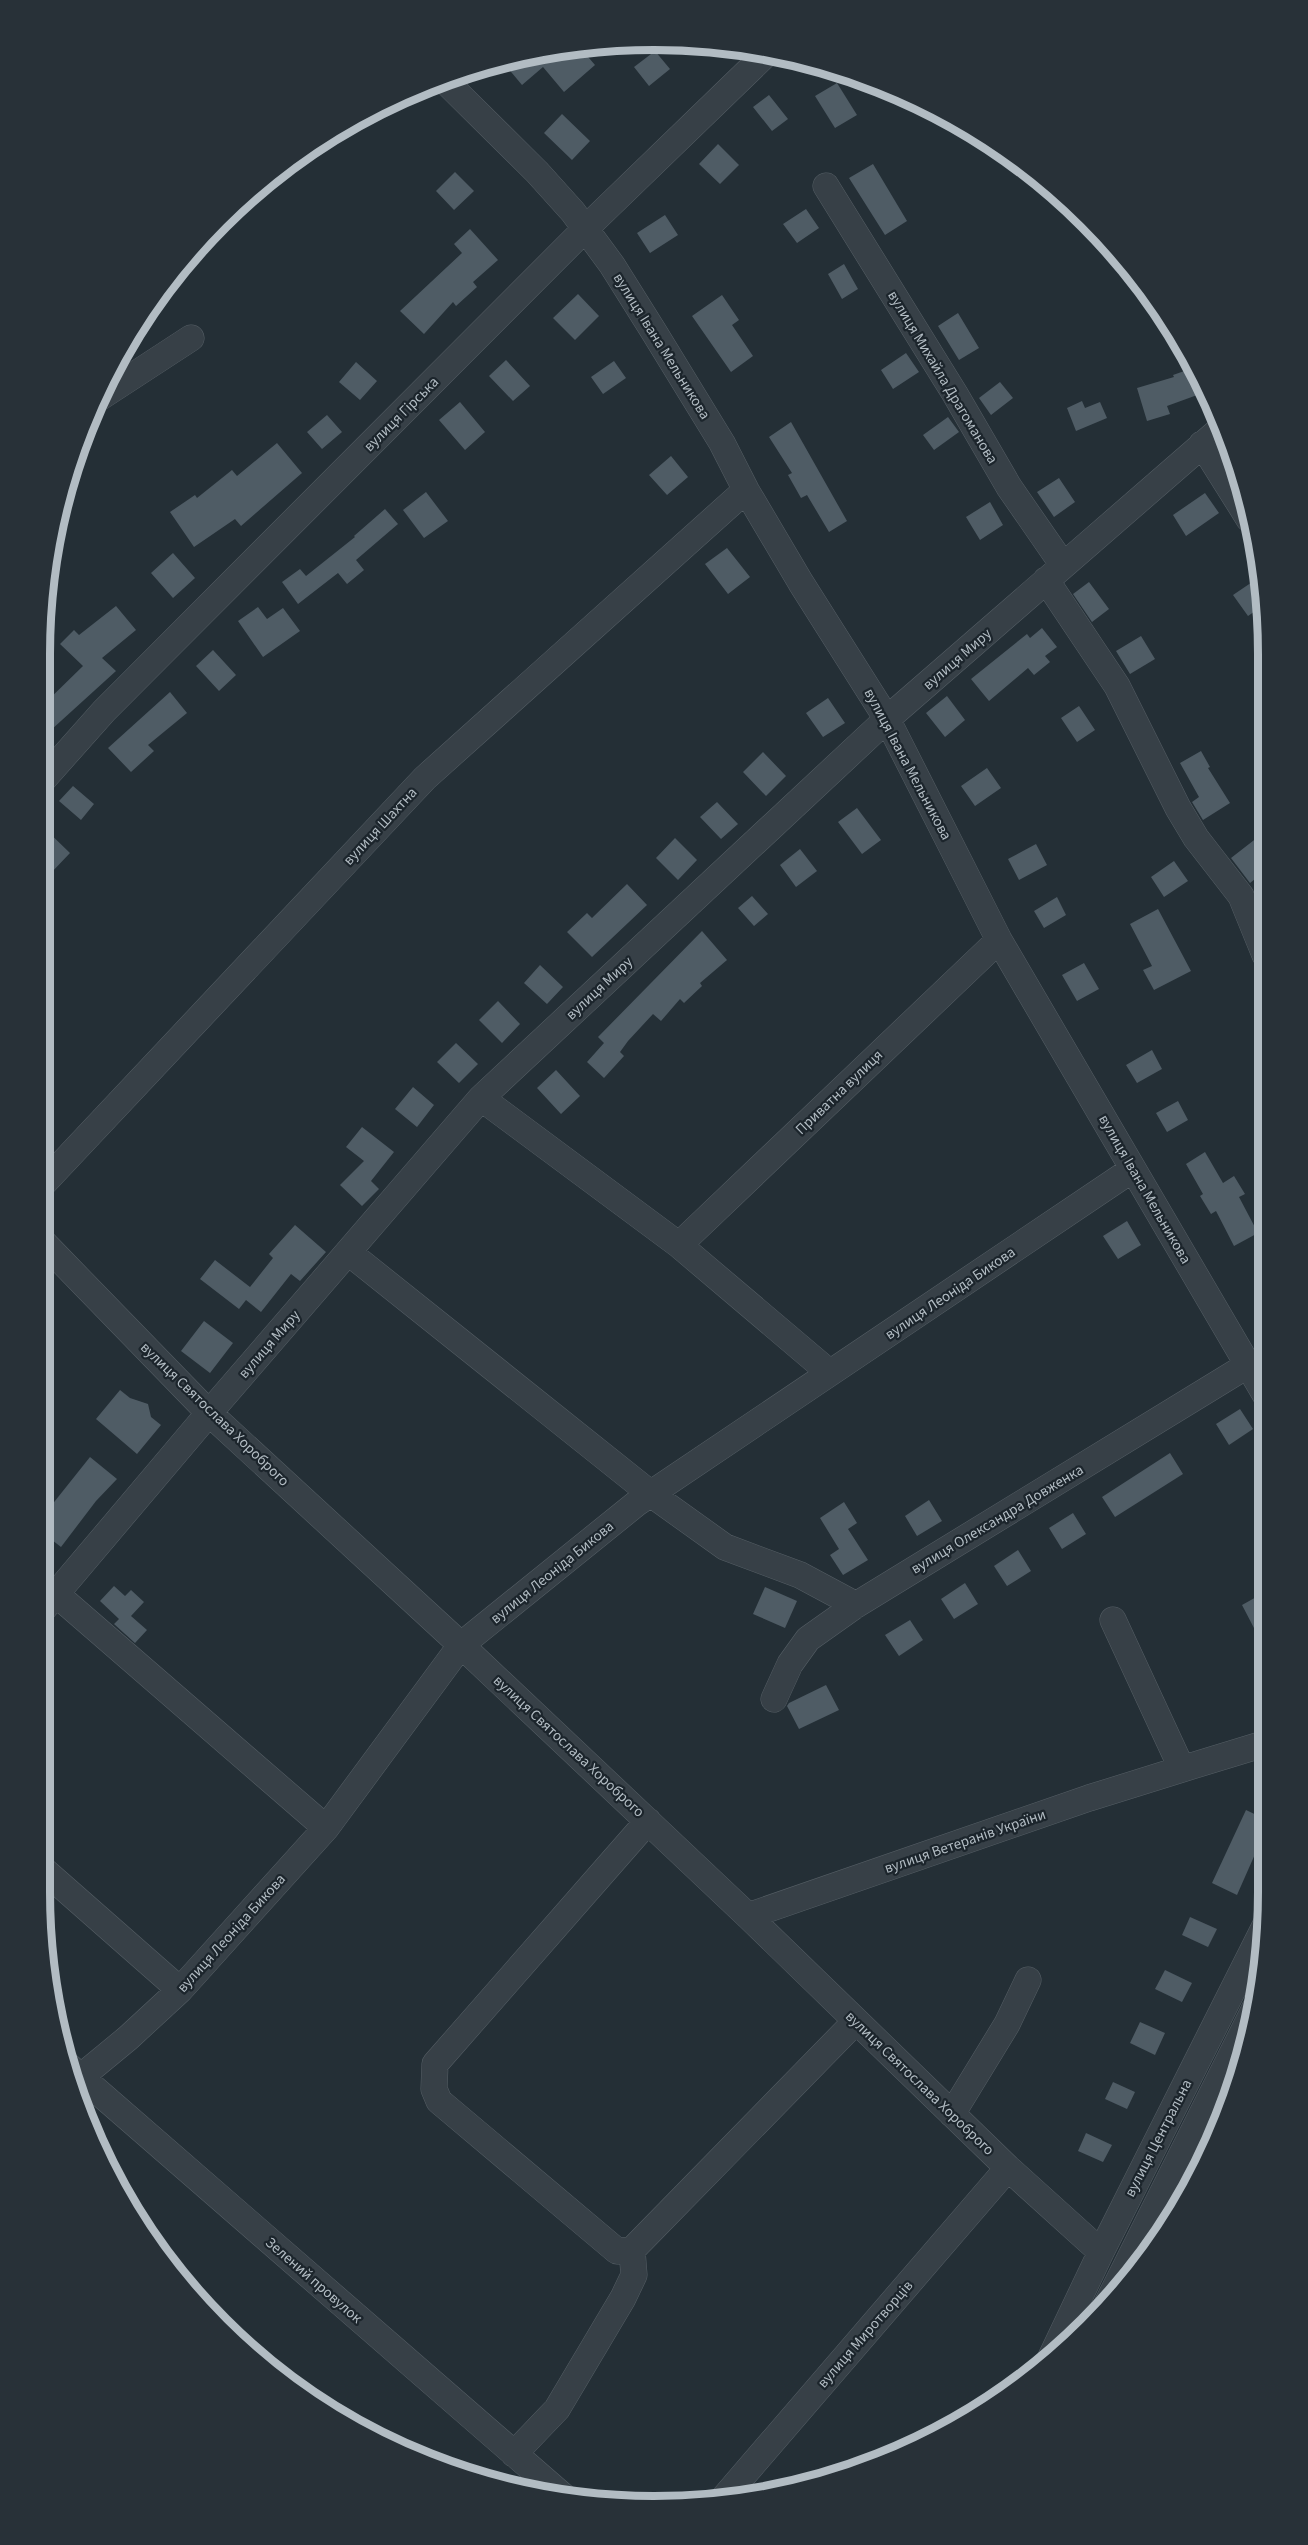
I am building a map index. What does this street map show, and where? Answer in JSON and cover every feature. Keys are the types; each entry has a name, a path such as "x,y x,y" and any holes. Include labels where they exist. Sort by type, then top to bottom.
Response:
{"street":[{"name":"вулиця Гірська","path":"50,772 104,711 585,229 761,59"},
{"name":"вулиця Івана Мельникова","path":"449,86 537,172 585,229 612,265 654,332 722,443 746,490 801,583 887,719 999,940 1258,1382"},
{"name":"вулиця Михайла Драгоманова","path":"826,186 956,394 1117,686 1178,808 1196,838 1241,896 1258,938"},
{"path":"110,391 191,338"},
{"name":"вулиця Миру","path":"50,1601 481,1098 887,719 1216,433"},
{"path":"1202,444 1239,504"},
{"name":"вулиця Шахтна","path":"50,1176 425,778 746,490"},
{"name":"Приватна вулиця","path":"679,1245 999,940"},
{"path":"481,1098 679,1245 830,1373"},
{"name":"вулиця Леоніда Бикова","path":"78,2071 128,2038 180,1989 326,1828 462,1645 651,1494 1133,1169"},
{"name":"вулиця Святослава Хороброго","path":"50,1249 209,1413 462,1645 748,1916 1008,2168 1101,2252"},
{"path":"348,1252 651,1494 725,1547 800,1575 856,1605"},
{"name":"вулиця Олександра Довженка","path":"774,1700 790,1664 808,1639 856,1605 1248,1365"},
{"path":"56,1594 326,1828"},
{"path":"1113,1620 1182,1769"},
{"name":"вулиця Ветеранів України","path":"748,1916 1089,1798 1258,1746"},
{"path":"648,1821 435,2064 434,2089 439,2101 617,2251 632,2250 855,2022"},
{"path":"50,1876 180,1989"},
{"name":"вулиця Центральна","path":"1060,2338 1101,2252 1256,1945"},
{"path":"952,2114 1007,2024 1028,1980"},
{"name":"вулиця Центральна","path":"1124,2271 1240,2038"},
{"name":"Зелений провулок","path":"81,2083 552,2486"},
{"name":"вулиця Миротворців","path":"730,2490 1008,2168"},
{"path":"514,2454 557,2409 623,2298 634,2275 632,2250"},
{"path":"1085,2288 1100,2298"}],"building":[{"path":"655,51 670,69 649,86 634,67"},
{"path":"586,54 595,65 564,92 543,67 522,85 508,68"},
{"path":"837,83 857,115 835,128 815,96"},
{"path":"769,95 788,119 772,131 753,107"},
{"path":"562,114 590,141 572,160 544,133"},
{"path":"718,144 739,165 720,184 699,164"},
{"path":"873,164 907,221 885,235 849,178"},
{"path":"455,172 474,191 454,210 436,191"},
{"path":"806,209 819,228 797,243 783,224"},
{"path":"665,215 678,235 650,253 637,233"},
{"path":"470,229 498,260 473,282 477,287 456,306 453,302 424,334 400,311 462,253 454,244"},
{"path":"844,264 858,289 842,299 828,274"},
{"path":"578,294 599,316 575,340 553,318"},
{"path":"722,295 739,320 732,325 753,356 731,372 692,316"},
{"path":"958,313 979,348 959,360 938,326"},
{"path":"906,353 919,372 893,389 881,370"},
{"path":"506,360 530,386 513,401 489,376"},
{"path":"614,361 626,378 603,394 591,377"},
{"path":"356,362 377,381 360,400 339,382"},
{"path":"1187,370 1199,394 1167,406 1170,414 1147,421 1137,388 1174,377 1173,375"},
{"path":"1000,382 1013,398 991,415 979,398"},
{"path":"1082,401 1085,408 1100,402 1107,418 1076,431 1067,408"},
{"path":"460,402 485,432 465,450 439,420"},
{"path":"327,415 342,432 322,449 307,432"},
{"path":"948,417 959,432 934,450 923,435"},
{"path":"791,422 847,521 829,532 807,495 801,498 788,475 792,473 769,437"},
{"path":"277,443 302,473 241,526 235,519 194,547 170,512 195,495 197,498 232,470 237,476"},
{"path":"671,456 688,477 667,495 649,475"},
{"path":"1059,478 1075,502 1054,517 1037,492"},
{"path":"426,492 448,521 424,538 403,510"},
{"path":"1205,493 1219,513 1186,536 1173,515"},
{"path":"990,502 1003,525 980,540 966,517"},
{"path":"385,509 398,524 356,560 364,570 347,584 338,573 298,604 282,582 300,569 306,576 355,537"},
{"path":"727,548 750,577 728,594 705,564"},
{"path":"173,553 195,578 173,598 151,573"},
{"path":"1254,581 1257,610 1248,616 1233,595"},
{"path":"1089,582 1109,609 1092,622 1073,594"},
{"path":"116,606 136,630 102,658 116,671 50,731 50,698 83,666 60,644 74,630 79,635"},
{"path":"258,607 267,619 283,608 300,631 263,657 238,621"},
{"path":"1042,628 1057,647 1045,656 1050,662 1034,675 1028,668 989,701 971,679 1027,634 1030,638"},
{"path":"1141,636 1155,659 1130,674 1116,651"},
{"path":"213,650 236,675 219,691 196,666"},
{"path":"170,692 187,713 148,745 154,751 131,772 108,748"},
{"path":"947,696 965,720 945,737 926,713"},
{"path":"828,698 845,723 823,737 806,713"},
{"path":"1079,706 1095,730 1077,742 1061,718"},
{"path":"1201,751 1210,767 1208,768 1230,803 1203,820 1192,802 1199,797 1180,763"},
{"path":"763,752 786,776 766,796 743,772"},
{"path":"987,768 1001,788 975,806 961,786"},
{"path":"73,786 94,804 81,820 59,801"},
{"path":"717,802 738,824 721,839 700,817"},
{"path":"857,808 881,840 862,854 838,822"},
{"path":"50,834 70,853 50,874"},
{"path":"1258,837 1258,877 1250,883 1231,858"},
{"path":"675,838 697,860 678,880 656,858"},
{"path":"1036,844 1047,865 1019,880 1008,859"},
{"path":"800,849 817,871 796,887 780,865"},
{"path":"1174,861 1188,881 1164,897 1151,877"},
{"path":"627,884 647,905 592,957 567,932 587,913 592,918"},
{"path":"752,896 768,914 754,926 738,908"},
{"path":"1057,897 1066,915 1044,928 1034,911"},
{"path":"1158,909 1191,971 1154,990 1143,970 1152,966 1130,924"},
{"path":"702,931 727,960 700,983 702,986 684,1003 680,999 661,1021 653,1014 628,1041 620,1052 624,1056 604,1078 587,1062 604,1043 598,1037"},
{"path":"1084,963 1099,989 1077,1001 1062,975"},
{"path":"540,965 563,987 547,1004 524,983"},
{"path":"498,1001 520,1024 502,1043 479,1020"},
{"path":"456,1043 478,1064 459,1083 437,1062"},
{"path":"1152,1050 1162,1069 1137,1083 1126,1065"},
{"path":"556,1070 580,1096 561,1114 537,1088"},
{"path":"413,1087 434,1105 417,1127 395,1109"},
{"path":"1178,1101 1188,1120 1167,1132 1156,1113"},
{"path":"362,1127 394,1152 371,1181 379,1189 362,1206 340,1185 364,1161 346,1147"},
{"path":"1205,1152 1223,1183 1234,1176 1245,1194 1239,1197 1258,1233 1234,1246 1216,1211 1211,1214 1200,1196 1203,1194 1186,1164"},
{"path":"1127,1221 1141,1245 1118,1259 1103,1236"},
{"path":"295,1225 326,1252 300,1281 291,1274 261,1312 246,1300 239,1309 200,1279 215,1260 250,1287 273,1258 269,1254"},
{"path":"204,1321 233,1343 210,1373 181,1351"},
{"path":"120,1390 130,1398 148,1404 151,1417 161,1425 137,1454 96,1419"},
{"path":"1240,1409 1253,1429 1229,1445 1216,1424"},
{"path":"1170,1453 1183,1474 1115,1517 1102,1497"},
{"path":"90,1457 117,1479 96,1501 61,1547 50,1538 50,1507"},
{"path":"929,1500 942,1521 917,1536 905,1516"},
{"path":"844,1502 857,1523 848,1529 868,1560 843,1575 830,1555 839,1549 820,1518"},
{"path":"1073,1513 1086,1534 1062,1549 1049,1528"},
{"path":"1018,1550 1031,1571 1007,1586 994,1566"},
{"path":"965,1583 978,1604 954,1619 941,1599"},
{"path":"114,1586 125,1596 131,1590 144,1602 131,1616 147,1630 135,1643 114,1624 119,1619 100,1601"},
{"path":"765,1587 797,1601 785,1628 753,1614"},
{"path":"1258,1596 1258,1628 1255,1630 1242,1605"},
{"path":"910,1620 923,1640 899,1656 885,1635"},
{"path":"826,1685 839,1710 799,1729 787,1706"},
{"path":"1246,1810 1258,1816 1258,1847 1237,1895 1212,1883"},
{"path":"1190,1917 1217,1929 1208,1947 1182,1935"},
{"path":"1165,1970 1192,1983 1182,2002 1155,1989"},
{"path":"1140,2022 1165,2033 1155,2055 1130,2043"},
{"path":"1113,2082 1135,2092 1127,2109 1105,2099"},
{"path":"1086,2133 1112,2145 1103,2162 1078,2151"}]}
